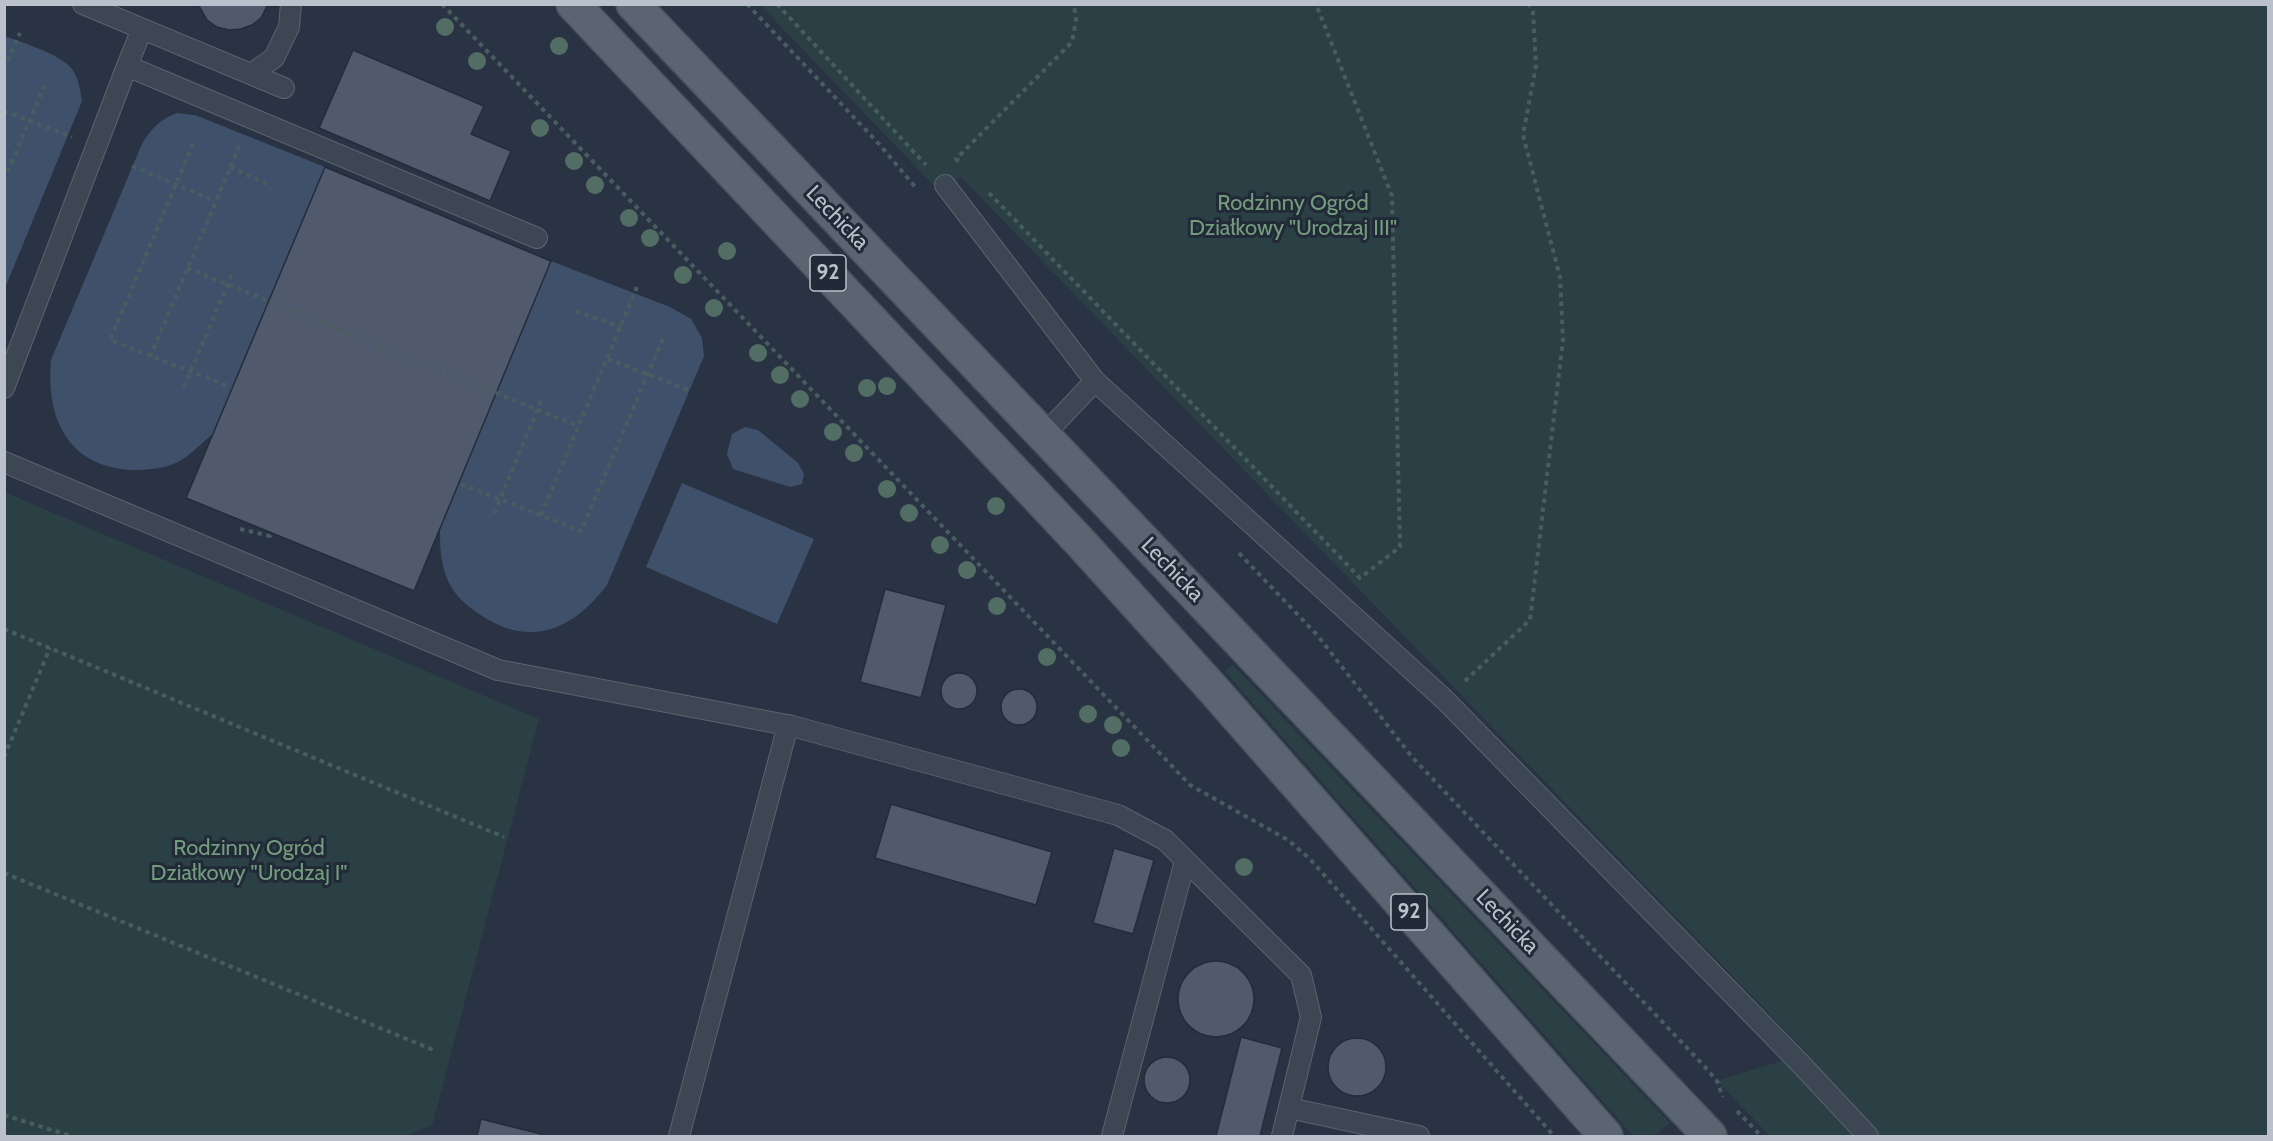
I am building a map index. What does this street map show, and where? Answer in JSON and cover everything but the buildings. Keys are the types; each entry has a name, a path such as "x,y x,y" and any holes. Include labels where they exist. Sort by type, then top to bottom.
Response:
{"main road":[{"name":"Lechicka","path":"573,4 1082,543 1606,1137"},
{"name":"Lechicka","path":"633,4 1710,1137"}],"lane":[{"path":"83,4 284,88"},
{"path":"251,74 274,58 289,27 291,4"},
{"path":"4,387 142,29"},
{"path":"127,66 537,237"},
{"path":"945,185 1095,381 1445,700 1796,1059 1868,1137"},
{"path":"1044,435 1095,381"},
{"path":"4,462 498,670 788,725 1118,815 1165,840 1301,975 1311,1017 1282,1137"},
{"path":"679,1137 788,725"},
{"path":"1112,1137 1185,861"},
{"path":"1289,1108 1419,1137"}],"path":[{"path":"442,4 1190,785 1288,840 1310,859 1554,1137"},
{"path":"747,4 879,144 925,197"},
{"path":"777,4 945,185"},
{"path":"964,168 956,159 1072,42 1076,20 1074,4"},
{"path":"981,185 1360,578 1400,547 1392,196 1316,4"},
{"path":"1445,700 1530,620 1549,464 1563,340 1562,309 1560,277 1523,135 1536,66 1533,12 1529,4"},
{"path":"4,69 20,33"},
{"path":"4,180 47,80"},
{"path":"4,111 73,137"},
{"path":"150,357 242,139"},
{"path":"193,144 110,340 228,387"},
{"path":"132,166 215,201"},
{"path":"230,167 271,186"},
{"path":"188,268 578,426"},
{"path":"184,387 233,272"},
{"path":"541,515 638,287"},
{"path":"576,311 621,327"},
{"path":"460,484 581,531 665,334"},
{"path":"608,359 691,391"},
{"path":"494,513 543,397"},
{"path":"1234,548 1318,636 1412,757 1705,1067 1717,1081 1723,1097 1761,1137"},
{"path":"4,629 504,837"},
{"path":"4,757 50,648"},
{"path":"4,873 436,1051"},
{"path":"4,1115 70,1137"}],"green space":[{"name":"Rodzinny Ogród Działkowy \"Urodzaj III\"","path":"760,5 2268,5 2268,1136 1770,1136 1717,1081 1807,1053 961,177 938,190"},
{"name":"Rodzinny Ogród Działkowy \"Urodzaj I\"","path":"4,492 539,719 432,1126 405,1136 5,1136"},
{"path":"1233,665 1670,1123 1654,1136 1633,1136 1226,673 1225,671"}],"water":[{"path":"5,36 59,58 72,69 79,85 82,101 5,288"},
{"path":"177,113 195,115 325,167 213,434 186,457 171,465 137,470 109,467 76,449 65,435 52,401 51,360 142,144 156,125"},
{"path":"551,261 670,307 691,319 702,338 704,356 607,585 594,601 565,623 549,630 516,631 498,625 479,614 451,587 443,567 440,526"},
{"path":"745,427 758,430 798,463 804,474 802,484 790,487 733,469 727,454 732,434"},
{"path":"682,483 814,539 777,624 646,567"}]}
